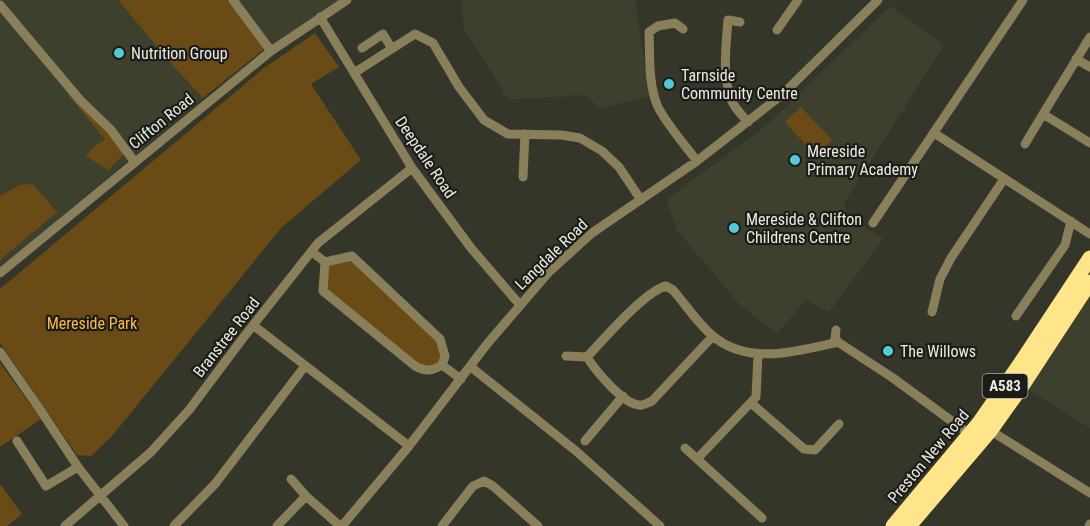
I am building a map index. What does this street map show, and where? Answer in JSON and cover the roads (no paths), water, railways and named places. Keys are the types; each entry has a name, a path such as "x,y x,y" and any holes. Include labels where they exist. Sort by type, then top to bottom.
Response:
{"highway":[{"name":"Preston New Road","path":"909,526 980,433 1020,364 1090,258"},
{"name":"Preston New Road","path":"893,526 1022,386 1090,282"}],"street":[{"path":"233,0 271,51"},
{"name":"Clifton Road","path":"0,273 271,51 347,0"},
{"path":"777,30 798,0"},
{"name":"Langdale Road","path":"341,526 409,446 520,304 548,273 592,233 697,161 783,94 878,0"},
{"path":"873,224 1023,0"},
{"path":"0,5 80,100 111,130 134,161"},
{"path":"683,16 679,26 658,26 649,32 652,87 657,105 672,122 697,161"},
{"name":"Deepdale Road","path":"320,17 412,168 471,248 520,304"},
{"path":"740,22 728,20 725,53 726,79 732,101 748,122"},
{"path":"362,48 383,34 392,49"},
{"path":"354,74 415,34 433,43 459,87 484,120 508,134 561,135 580,138 602,151 619,167 641,200"},
{"path":"1025,144 1090,37"},
{"path":"1077,59 1090,67"},
{"path":"1043,114 1090,143"},
{"path":"934,133 1090,234"},
{"path":"523,177 525,134"},
{"name":"Branstree Road","path":"65,526 151,452 189,410 318,243 412,168"},
{"path":"932,312 940,279 951,258 1004,179"},
{"path":"1031,314 1019,312 1065,245 1071,222"},
{"path":"312,252 325,262"},
{"path":"352,256 440,339 445,356 442,365 433,370 424,371 323,291 325,262 352,256"},
{"path":"566,356 587,357 642,301 659,288 666,286 673,290 713,336 731,347 758,354 794,352 838,342"},
{"path":"253,325 409,446"},
{"path":"836,330 835,338 838,342 893,378 980,433 1090,493"},
{"path":"587,357 599,375 633,404 641,406 652,401 713,336"},
{"path":"0,352 78,467 124,526"},
{"path":"698,459 756,398 758,354"},
{"path":"442,365 461,379"},
{"path":"174,526 215,484 305,366"},
{"path":"471,367 576,451 659,526"},
{"path":"585,441 623,396"},
{"path":"751,403 804,449 815,450 839,424"},
{"path":"17,441 48,490 78,467"},
{"path":"685,448 762,518"},
{"path":"291,479 306,496 341,526"},
{"path":"442,526 473,486 484,481 493,486 538,526"},
{"path":"277,526 306,496"},
{"path":"321,526 329,517"}],"place":[{"name":"Nutrition Group","path":"119,53"},
{"name":"Tarnside Community Centre","path":"669,84"},
{"name":"Mereside Primary Academy","path":"795,160"},
{"name":"Mereside & Clifton Childrens Centre","path":"734,228"},
{"name":"The Willows","path":"888,351"}],"park label":[{"name":"Mereside Park","path":"92,323"}]}
